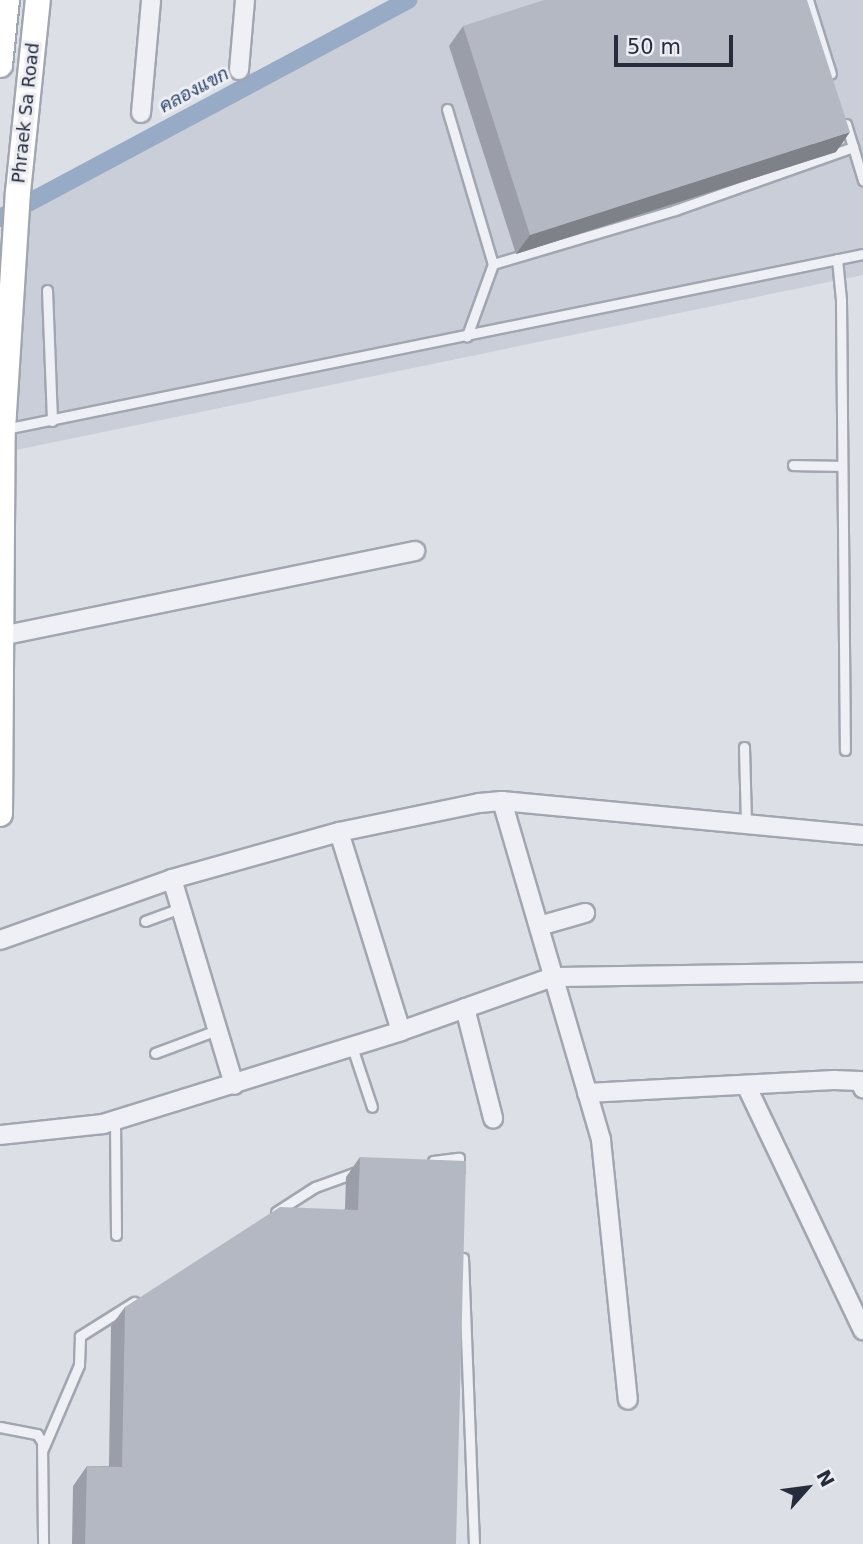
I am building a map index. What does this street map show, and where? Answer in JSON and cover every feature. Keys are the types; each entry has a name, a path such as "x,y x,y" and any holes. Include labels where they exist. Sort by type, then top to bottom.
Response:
{"main road":[{"name":"Phraek Sa Road","path":"0,65 7,0"},
{"name":"Phraek Sa Road","path":"0,814 3,429 18,191 38,0"}],"street":[{"path":"141,113 151,0"},
{"path":"239,70 245,0"},
{"path":"1,636 415,551"},
{"path":"502,801 601,1140 628,1400"},
{"path":"0,940 172,879 339,832 502,801 863,835"},
{"path":"339,832 401,1031"},
{"path":"172,879 234,1085"},
{"path":"539,926 585,913"},
{"path":"0,1135 115,1121 401,1031 553,977 863,972"},
{"path":"465,1009 494,1118"},
{"path":"587,1093 746,1085 862,1083"},
{"path":"746,1085 863,1330"}],"lane":[{"path":"808,0 833,80"},
{"path":"841,107 857,152 863,180"},
{"path":"447,108 493,264 467,335"},
{"path":"493,264 675,211 857,152"},
{"path":"3,429 863,254"},
{"path":"837,259 845,750"},
{"path":"47,290 52,421"},
{"path":"793,465 842,466"},
{"path":"744,747 746,824"},
{"path":"145,921 180,908"},
{"path":"155,1053 217,1030"},
{"path":"352,1046 372,1107"},
{"path":"115,1121 116,1235"},
{"path":"422,1163 459,1158 460,1186"},
{"path":"268,1217 315,1187 374,1169"},
{"path":"462,1241 474,1544"},
{"path":"43,1449 79,1365 80,1336 139,1299"},
{"path":"0,1427 37,1434 43,1449 43,1544"}],"shaded area":[{"path":"415,0 863,0 863,275 11,451 23,215"}],"building":[{"path":"544,0 807,0 850,132 530,235 463,26"},
{"path":"360,1157 466,1161 456,1544 85,1544 87,1466 122,1467 125,1307 280,1207 358,1210"}],"waterway":[{"name":"คลองแขก","path":"0,218 408,0"}]}
